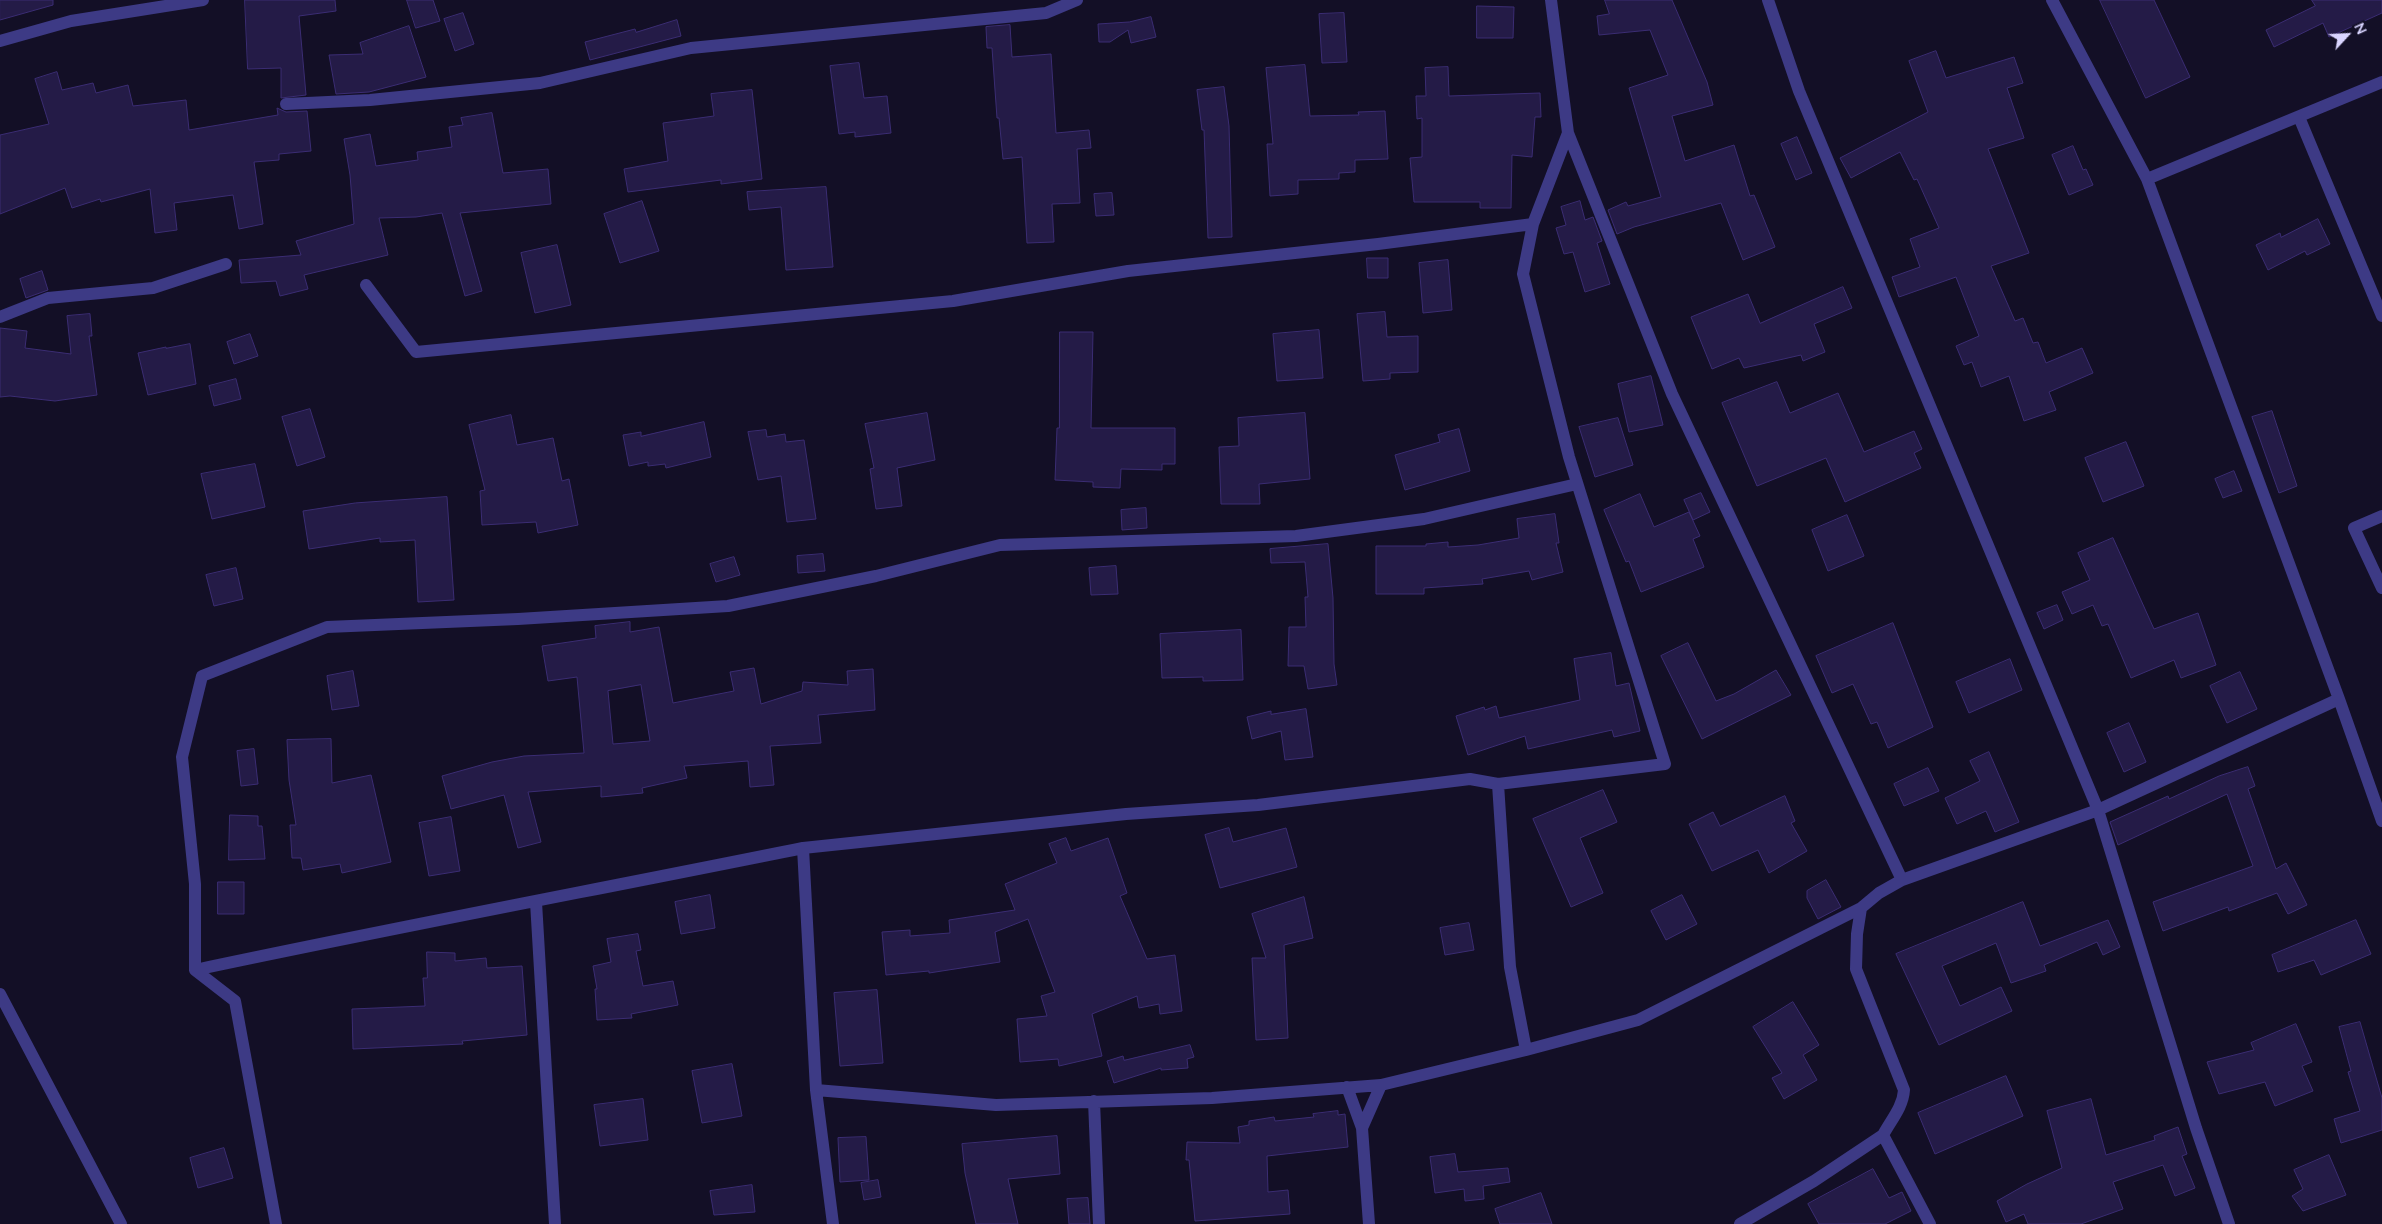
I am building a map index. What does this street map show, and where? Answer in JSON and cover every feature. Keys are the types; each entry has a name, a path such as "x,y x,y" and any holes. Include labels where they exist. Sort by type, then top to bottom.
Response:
{"street":[{"path":"0,41 71,21 203,0"},
{"path":"286,104 370,100 540,83 691,48 1046,13 1077,0"},
{"path":"1551,0 1568,133 1672,394 1902,880"},
{"path":"1768,0 1799,91 2098,810 2196,1128 2229,1224"},
{"path":"2052,0 2147,179 2340,698 2382,821"},
{"path":"2147,179 2382,82"},
{"path":"2299,117 2382,316"},
{"path":"195,970 802,848 1126,814 1258,805 1470,779 1498,784 1665,764 1577,484 1523,274 1533,224 1568,133"},
{"path":"366,285 416,352 953,302 1128,271 1369,245 1533,224"},
{"path":"0,316 48,298 153,288 226,264"},
{"path":"195,970 195,884 182,757 202,676 328,627 518,619 728,606 876,576 1000,545 1296,536 1424,519 1577,484"},
{"path":"2382,516 2354,528 2382,588"},
{"path":"816,1090 996,1105 1212,1098 1381,1085 1526,1050 1638,1020 1861,908 1879,893 1902,880 2098,810 2340,698"},
{"path":"1498,784 1510,967 1526,1050"},
{"path":"802,848 816,1090 833,1224"},
{"path":"536,902 555,1224"},
{"path":"1740,1224 1814,1180 1883,1135 1895,1112 1902,1105 1904,1090 1856,969 1857,934 1861,908"},
{"path":"195,970 235,1001 276,1224"},
{"path":"0,994 121,1224"},
{"path":"1362,1128 1381,1085"},
{"path":"1347,1087 1362,1128 1369,1224"},
{"path":"1094,1102 1099,1224"},
{"path":"1883,1135 1930,1224"}],"building":[{"path":"0,0 53,0 53,5 0,20"},
{"path":"245,0 335,0 336,11 299,16 306,95 281,98 281,68 248,69"},
{"path":"407,0 433,0 440,21 416,28"},
{"path":"1605,0 1672,0 1707,82 1713,105 1672,116 1685,161 1734,145 1750,196 1754,195 1775,247 1743,260 1721,203 1634,227 1617,234 1608,210 1626,202 1628,206 1661,197 1629,88 1668,75 1650,30 1599,35 1597,16 1609,14"},
{"path":"2100,0 2154,0 2190,77 2146,98"},
{"path":"2312,0 2382,0 2382,13 2329,37 2323,23 2274,47 2266,30 2315,6"},
{"path":"1477,6 1514,7 1513,38 1477,38"},
{"path":"463,13 474,44 455,51 444,19"},
{"path":"1344,13 1347,62 1322,63 1319,14"},
{"path":"1151,17 1156,37 1131,43 1128,30 1110,42 1099,42 1098,24 1129,22"},
{"path":"677,20 681,36 590,60 585,42 635,29 636,32"},
{"path":"1010,25 1012,57 1051,54 1056,133 1089,130 1091,148 1077,149 1080,203 1052,204 1054,242 1027,243 1022,157 1003,159 999,118 997,118 992,48 987,48 986,27"},
{"path":"409,26 426,77 369,92 336,94 329,55 363,54 360,43"},
{"path":"1936,51 1946,78 2014,57 2023,83 2007,88 2024,138 1988,149 2029,253 1991,266 2015,321 2023,318 2033,343 2038,342 2046,363 2082,348 2093,373 2049,392 2056,410 2024,421 2009,376 1981,387 1972,362 1964,365 1956,346 1979,336 1956,277 1899,297 1892,277 1920,267 1910,239 1939,228 1917,179 1914,180 1900,152 1851,178 1840,158 1928,112 1909,61"},
{"path":"859,63 864,98 887,96 891,133 855,137 855,132 839,134 830,66"},
{"path":"1305,65 1310,116 1359,115 1358,112 1385,111 1388,159 1355,160 1355,172 1339,173 1339,179 1298,180 1298,194 1270,196 1267,144 1273,144 1266,68"},
{"path":"1448,67 1449,96 1540,93 1541,117 1535,117 1532,157 1512,155 1511,208 1480,208 1480,202 1414,202 1410,158 1422,157 1422,118 1417,119 1416,96 1426,96 1425,68"},
{"path":"57,72 62,90 93,83 96,93 128,85 133,106 186,100 189,130 278,115 277,108 286,112 307,111 311,151 279,154 279,160 254,162 263,224 239,229 233,195 174,203 177,230 155,233 150,189 101,202 100,199 72,208 65,188 0,214 0,135 49,124 35,79"},
{"path":"1224,87 1229,126 1232,237 1208,238 1204,130 1202,130 1197,90"},
{"path":"752,90 762,179 721,184 721,180 628,192 624,169 668,161 663,123 714,116 711,94"},
{"path":"492,113 503,173 548,169 551,204 460,213 482,291 465,296 442,213 416,217 379,218 388,255 304,275 308,289 280,296 276,281 241,283 239,260 301,255 296,241 354,224 350,175 344,139 370,134 376,166 418,160 417,152 452,147 449,127 463,125 461,118"},
{"path":"1797,137 1812,173 1796,180 1781,144"},
{"path":"2073,146 2083,170 2086,169 2093,185 2069,195 2052,155"},
{"path":"826,187 833,267 786,270 781,207 749,210 747,192"},
{"path":"1112,193 1114,215 1096,216 1094,194"},
{"path":"642,201 659,251 620,263 604,214"},
{"path":"1580,201 1585,220 1593,217 1602,241 1597,243 1610,284 1585,292 1573,252 1564,254 1556,228 1566,225 1561,207"},
{"path":"2318,219 2330,244 2307,255 2305,251 2268,270 2256,245 2280,233 2281,237"},
{"path":"557,245 571,305 535,313 521,253"},
{"path":"1367,258 1388,258 1388,278 1368,278"},
{"path":"1448,260 1452,310 1423,313 1419,263"},
{"path":"42,271 48,290 26,298 20,279"},
{"path":"1843,287 1852,308 1814,324 1825,352 1803,361 1801,355 1744,368 1739,358 1712,369 1691,317 1748,294 1760,323"},
{"path":"1385,312 1387,337 1418,336 1418,372 1390,373 1390,379 1363,381 1357,314"},
{"path":"90,314 92,336 89,336 97,395 55,401 10,396 0,397 0,328 27,331 25,348 71,354 67,316"},
{"path":"1319,330 1323,378 1277,381 1273,334"},
{"path":"1060,332 1093,332 1091,428 1175,428 1175,464 1162,464 1162,470 1121,469 1120,488 1093,487 1093,482 1055,480 1057,428 1059,428"},
{"path":"250,334 258,356 234,364 227,342"},
{"path":"190,344 196,384 148,395 138,353"},
{"path":"1651,376 1663,425 1629,432 1618,384"},
{"path":"236,379 241,399 214,406 209,386"},
{"path":"1777,382 1790,413 1838,393 1864,452 1914,431 1922,449 1914,453 1921,468 1845,502 1826,458 1757,486 1722,403"},
{"path":"310,409 325,457 297,466 282,417"},
{"path":"2272,411 2297,486 2279,493 2252,417"},
{"path":"927,413 935,460 897,468 902,506 876,509 870,469 874,468 865,424"},
{"path":"1305,413 1310,479 1259,484 1260,504 1221,504 1219,447 1239,446 1238,418"},
{"path":"511,415 517,445 553,438 562,481 569,479 578,525 538,533 536,522 482,525 480,491 485,490 469,425"},
{"path":"1618,418 1633,465 1595,477 1579,427"},
{"path":"704,422 711,457 666,468 665,464 648,466 648,462 629,466 623,435 641,432 641,436"},
{"path":"1459,429 1470,471 1405,490 1395,455 1440,442 1438,435"},
{"path":"766,430 767,437 785,434 786,442 804,440 816,519 787,522 781,476 758,480 748,432"},
{"path":"2126,442 2144,486 2103,502 2085,458"},
{"path":"255,464 265,507 212,519 201,474"},
{"path":"2234,471 2242,491 2223,498 2215,479"},
{"path":"1701,493 1710,512 1693,520 1684,500"},
{"path":"1640,494 1654,527 1689,512 1700,536 1693,539 1704,567 1641,592 1629,561 1626,562 1604,510"},
{"path":"447,497 454,600 418,602 415,540 380,542 380,538 309,549 303,511 355,503"},
{"path":"1146,508 1147,528 1122,530 1121,510"},
{"path":"1555,514 1559,543 1556,543 1563,572 1532,580 1529,571 1482,579 1483,584 1424,588 1424,594 1376,594 1376,546 1426,546 1426,544 1448,542 1448,547 1478,545 1519,538 1517,519"},
{"path":"1847,515 1864,556 1828,571 1812,530"},
{"path":"2113,538 2154,629 2198,613 2216,665 2181,678 2174,660 2131,678 2108,624 2102,626 2093,605 2072,614 2062,592 2090,580 2078,553"},
{"path":"1328,544 1333,598 1334,664 1337,685 1308,689 1304,666 1288,666 1289,627 1306,627 1305,597 1308,597 1305,562 1271,563 1270,549"},
{"path":"823,554 825,571 798,573 797,556"},
{"path":"734,557 740,575 716,582 710,564"},
{"path":"1116,566 1118,594 1091,595 1089,568"},
{"path":"236,568 243,599 214,606 206,575"},
{"path":"2057,605 2063,620 2044,629 2037,613"},
{"path":"630,622 630,632 659,627 673,703 734,691 730,672 754,668 761,704 802,691 803,682 848,685 847,671 873,669 875,710 818,715 821,743 770,746 774,785 750,787 748,761 684,766 687,778 642,788 643,793 601,797 601,786 528,792 541,842 518,848 504,795 451,809 442,776 492,762 524,756 584,753 577,677 548,681 542,646 596,638 595,626","holes":["641,685 650,741 613,744 608,691"]},
{"path":"1893,623 1933,727 1888,748 1877,722 1871,724 1853,684 1832,693 1816,656"},
{"path":"1241,630 1243,680 1203,681 1203,677 1162,678 1160,634"},
{"path":"1688,643 1716,701 1734,694 1776,670 1791,695 1702,739 1661,656"},
{"path":"1611,653 1616,686 1629,683 1640,731 1614,737 1612,730 1528,749 1525,736 1468,755 1456,716 1484,707 1485,710 1496,706 1499,718 1580,700 1574,659"},
{"path":"2010,659 2022,690 1969,713 1956,682"},
{"path":"353,671 359,706 332,710 327,676"},
{"path":"2240,672 2257,709 2227,723 2210,686"},
{"path":"1306,709 1313,757 1285,760 1281,731 1252,739 1247,717 1271,711 1271,714"},
{"path":"2129,723 2146,762 2124,772 2107,733"},
{"path":"331,739 332,783 371,775 391,862 342,873 340,864 303,870 301,858 292,858 290,825 296,825 289,780 287,740"},
{"path":"254,749 258,784 241,786 237,751"},
{"path":"1989,752 2019,822 1995,832 1986,811 1957,824 1945,798 1980,781 1970,761"},
{"path":"2248,767 2255,786 2248,789 2276,869 2286,863 2307,905 2288,914 2277,893 2229,911 2228,907 2163,931 2153,902 2253,866 2227,794 2118,845 2110,822 2168,796 2169,799 2219,776"},
{"path":"1928,768 1939,791 1904,806 1894,784"},
{"path":"1603,790 1617,822 1580,838 1603,893 1571,907 1533,819"},
{"path":"1785,796 1795,821 1791,823 1807,851 1769,873 1758,850 1712,871 1689,824 1713,812 1720,826"},
{"path":"230,815 258,816 258,826 262,826 265,859 229,860"},
{"path":"451,817 460,871 429,876 419,823"},
{"path":"1229,828 1233,842 1286,828 1297,867 1220,888 1205,835"},
{"path":"1066,838 1071,851 1108,838 1127,893 1120,896 1147,959 1175,955 1182,1011 1160,1014 1159,1004 1139,1008 1137,996 1092,1014 1102,1056 1059,1066 1058,1059 1020,1062 1017,1019 1047,1016 1041,996 1055,992 1028,919 995,932 1000,962 929,973 929,971 886,975 882,932 910,930 910,936 950,933 949,920 1015,910 1005,884 1057,863 1049,844"},
{"path":"1826,880 1841,907 1818,919 1807,898 1807,891"},
{"path":"218,882 244,882 244,914 218,914"},
{"path":"710,895 715,928 681,934 675,902"},
{"path":"1682,895 1697,924 1666,940 1651,911"},
{"path":"1304,897 1313,938 1284,945 1288,1038 1256,1040 1252,958 1266,958 1252,914"},
{"path":"2023,902 2040,946 2108,920 2120,947 2103,955 2097,942 2044,965 2046,971 2011,983 1996,943 1942,966 1960,1006 2001,987 2012,1011 1939,1045 1896,954"},
{"path":"2356,920 2371,954 2321,975 2314,960 2278,972 2272,955"},
{"path":"1469,923 1474,950 1445,955 1440,928"},
{"path":"638,934 641,950 636,951 643,986 673,981 678,1005 631,1014 632,1018 597,1020 595,989 597,989 593,966 611,962 607,939"},
{"path":"427,952 455,953 455,961 486,958 487,968 522,966 527,1035 462,1041 463,1044 353,1049 352,1009 425,1006 423,978 427,978"},
{"path":"877,990 883,1063 840,1066 834,993"},
{"path":"1793,1002 1819,1045 1803,1055 1817,1080 1784,1099 1772,1078 1782,1073 1753,1027"},
{"path":"2360,1022 2382,1098 2382,1130 2341,1143 2334,1119 2360,1111 2348,1072 2351,1071 2339,1027"},
{"path":"2296,1024 2312,1062 2302,1066 2313,1091 2275,1106 2265,1082 2219,1094 2207,1062 2254,1050 2251,1043"},
{"path":"1190,1045 1194,1057 1187,1059 1188,1068 1161,1070 1161,1068 1114,1083 1107,1061 1123,1056 1124,1060"},
{"path":"732,1064 742,1116 702,1123 692,1071"},
{"path":"2006,1076 2023,1116 1935,1154 1918,1113"},
{"path":"643,1099 648,1140 600,1146 594,1105"},
{"path":"2091,1099 2106,1155 2155,1140 2154,1136 2178,1127 2187,1154 2182,1156 2195,1188 2175,1196 2163,1165 2113,1182 2123,1209 2081,1224 2028,1224 2024,1214 2006,1222 1997,1201 2027,1184 2062,1168 2047,1111"},
{"path":"1338,1111 1338,1115 1345,1114 1348,1147 1267,1156 1268,1192 1288,1190 1290,1214 1195,1221 1189,1160 1186,1160 1187,1142 1240,1143 1238,1127 1249,1125 1249,1121 1274,1117 1275,1121 1314,1117 1313,1114"},
{"path":"1057,1136 1060,1174 1008,1179 1018,1224 976,1224 965,1173 962,1144"},
{"path":"866,1137 869,1180 840,1182 838,1138"},
{"path":"224,1148 233,1178 198,1188 190,1158"},
{"path":"1455,1154 1458,1172 1508,1168 1510,1182 1483,1186 1484,1199 1465,1201 1464,1189 1435,1193 1430,1157"},
{"path":"2329,1155 2346,1195 2303,1211 2292,1196 2303,1189 2294,1170"},
{"path":"1873,1169 1889,1198 1902,1192 1911,1211 1885,1224 1819,1224 1808,1204"},
{"path":"878,1180 881,1197 864,1200 861,1183"},
{"path":"752,1185 755,1212 714,1215 710,1191"},
{"path":"1541,1193 1552,1224 1500,1224 1495,1209"},
{"path":"1088,1198 1090,1224 1069,1224 1067,1199"}]}
